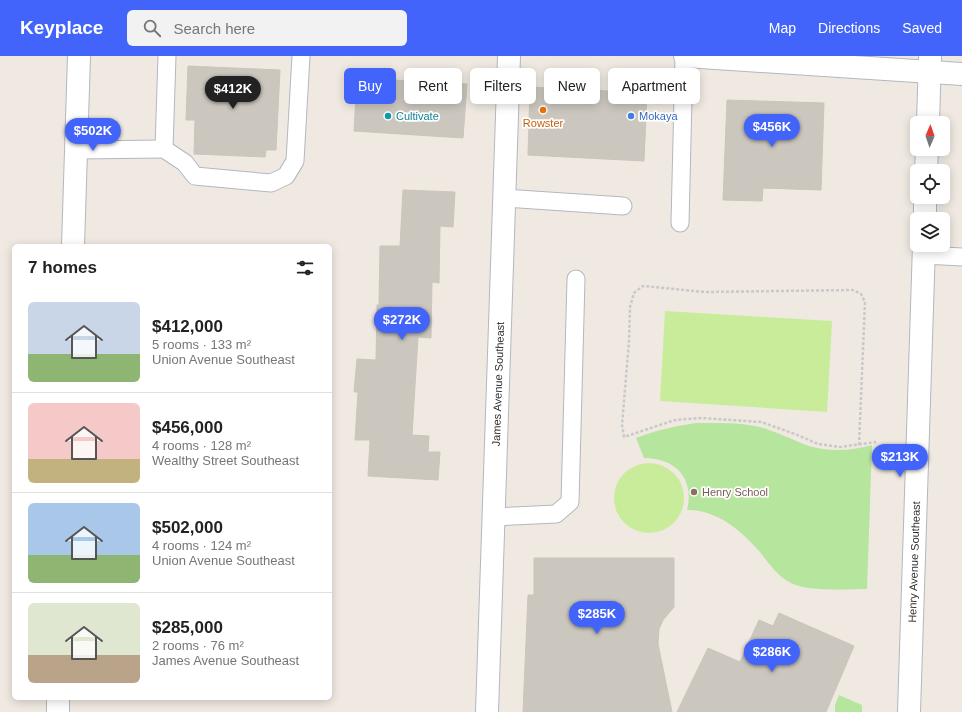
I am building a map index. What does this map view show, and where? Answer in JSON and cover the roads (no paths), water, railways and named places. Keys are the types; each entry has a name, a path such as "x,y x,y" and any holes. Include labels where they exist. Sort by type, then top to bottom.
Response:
{"street":[{"path":"73,244 79,56"},
{"name":"James Avenue Southeast","path":"487,712 509,56"},
{"path":"684,56 930,64 962,74"},
{"path":"928,116 930,64"},
{"name":"Henry Avenue Southeast","path":"910,712 924,252"},
{"path":"58,700 58,712"}],"lane":[{"path":"164,150 167,56"},
{"path":"76,150 164,150 185,163 196,176 271,183 286,176 295,161 301,56"},
{"path":"680,223 684,56"},
{"path":"504,198 623,206"},
{"path":"935,252 962,257"},
{"path":"493,517 556,514 570,502 576,279"}],"place":[{"name":"Rowster","path":"543,110"},
{"name":"Cultivate","path":"388,116"},
{"name":"Mokaya","path":"631,116"},
{"name":"Henry School","path":"694,492"}]}
